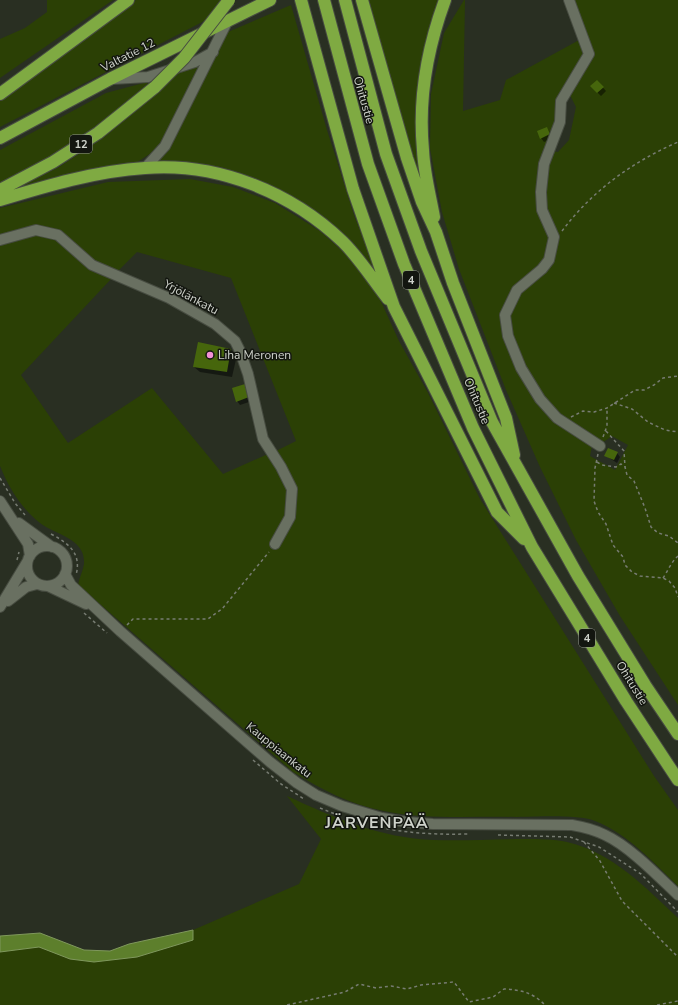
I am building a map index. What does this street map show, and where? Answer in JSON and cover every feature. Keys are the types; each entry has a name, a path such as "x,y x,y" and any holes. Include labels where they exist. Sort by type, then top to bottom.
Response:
{"highway":[{"path":"0,94 128,0"},
{"name":"12","path":"0,190 53,162 98,133 156,87 184,58 229,0"},
{"name":"Valtatie 12","path":"0,138 110,79 270,0"},
{"path":"301,0 354,189 394,307 497,512 532,547"},
{"name":"Ohitustie","path":"324,0 368,164 404,264 473,428 532,547 626,701 678,780"},
{"name":"Ohitustie","path":"344,0 386,154 421,251 492,422 578,576 645,685 678,734"},
{"path":"362,0 407,158 422,202 436,232 453,283 506,418 516,464"},
{"path":"436,232 422,150 422,97 431,42 445,0"},
{"path":"0,200 98,175 145,168 180,168 240,180 269,191 296,205 322,224 343,243 394,307"}],"street":[{"path":"569,0 589,54 561,101 560,122 544,164 541,192 542,210 554,237 549,260 542,269 517,290 506,315 508,336 521,368 540,399 557,418 600,446"},
{"path":"145,168 165,146 228,20"},
{"path":"110,79 148,76 195,62 213,52"},
{"name":"Yrjölänkatu","path":"0,240 36,230 58,235 92,265 169,298 215,324 234,342 240,351 248,374 263,439 292,489 290,517 275,544"},
{"path":"0,501 26,540 30,550 28,559 29,574 37,584"},
{"path":"0,607 26,587 37,584 48,586 58,582 65,574 66,567 63,555 11,516"},
{"path":"0,607 28,559 39,548 52,547"},
{"name":"Kauppiaankatu","path":"65,574 71,585 96,610 116,634 270,762 297,783 316,794 342,806 382,818 407,822 433,824 572,825 593,829 607,836 632,854 678,895"},
{"name":"Kauppiaankatu","path":"48,586 96,610"}],"path":[{"path":"552,245 579,210 622,172 678,142"},
{"path":"567,424 576,414 583,411 594,412 607,408 635,390 644,390 663,378 678,376"},
{"path":"614,403 632,409 648,422 665,430 678,432"},
{"path":"607,408 606,431 600,446 597,462 594,501 598,512 606,524 613,544 623,557 625,565 636,575 663,578 675,588 678,597"},
{"path":"606,431 624,451 627,475 634,481 645,508 650,527 658,533 668,536 678,543"},
{"path":"597,462 602,465 616,467 621,464 625,467"},
{"path":"16,562 26,540"},
{"path":"78,609 116,634 133,619 208,619 222,609 275,544"},
{"path":"663,578 670,569 672,562 678,556"},
{"path":"252,759 281,784 305,800"},
{"path":"319,807 362,823 384,829 434,835 469,834"},
{"path":"497,834 570,837 599,847 641,874 678,912"},
{"path":"584,842 600,861 622,901 678,957"},
{"path":"287,1005 345,992 359,984 376,988 391,986 407,989 421,985 454,982 469,1002 494,997 504,989 518,990 536,996 545,1005"},
{"path":"657,1005 678,1001"}],"shaded area":[{"path":"47,0 113,0 0,78 0,39 25,28 47,12"},
{"path":"136,0 222,0 208,19 0,127 0,101"},
{"path":"369,0 442,0 432,25 423,187 392,85"},
{"path":"464,0 463,111 500,100 506,80 581,39 585,53 558,100 557,121 541,163 538,193 540,212 552,237 547,259 540,268 516,288 507,302 503,315 504,338 520,375 538,403 561,425 592,446 590,456 615,470 628,445 612,436 602,443 569,422 548,404 526,374 518,357 512,339 509,322 511,306 519,292 547,266 553,251 555,236 553,228 544,211 542,196 544,172 551,151 558,152 569,140 576,107 569,93 592,54 573,0 678,0 678,705 620,616 576,540 540,467 506,390 459,269 442,212 430,148 431,94 444,33"},
{"path":"291,5 327,130 355,218 381,279 354,244 314,210 272,186 221,167 160,161 228,32"},
{"path":"203,63 162,141 151,153 136,163 11,190 59,167 104,137 178,73"},
{"path":"151,81 112,115 38,166 0,184 0,150 106,93"},
{"path":"190,179 233,187 275,203 320,231 346,254 379,297 399,341 428,393 480,499 654,776 678,810 678,886 640,849 618,833 595,821 578,817 556,816 417,816 384,811 360,805 325,790 293,772 78,585 84,564 83,555 80,548 68,538 40,523 27,511 7,482 0,466 0,245 37,234 56,239 37,227 0,235 0,208 108,182","holes":["56,239 92,262 117,272 137,252 231,278 296,441 276,451 297,488 295,518 277,549 272,543 287,517 289,489 268,454 223,474 152,388 68,443 21,375 112,278 90,270"]},
{"path":"287,796 358,826 395,835 434,840 551,840 567,842 599,854 641,883 678,918 678,1005 0,1005 0,952 39,947 70,959 94,962 137,957 193,940 193,930 299,884 321,839"},
{"path":"193,930 193,940 137,957 94,962 70,959 39,947 0,952 0,936 40,933 84,950 110,951 129,944"}],"building":[{"path":"597,80 604,87 597,93 590,86"},
{"path":"547,127 550,134 540,139 537,131"},
{"path":"198,342 231,349 227,372 193,367"},
{"path":"245,384 249,397 236,402 232,388"},
{"path":"608,448 618,452 614,460 604,456"}],"place":[{"name":"Liha Meronen","path":"210,355"}],"district":[{"name":"JÄRVENPÄÄ","path":"377,822"}]}
